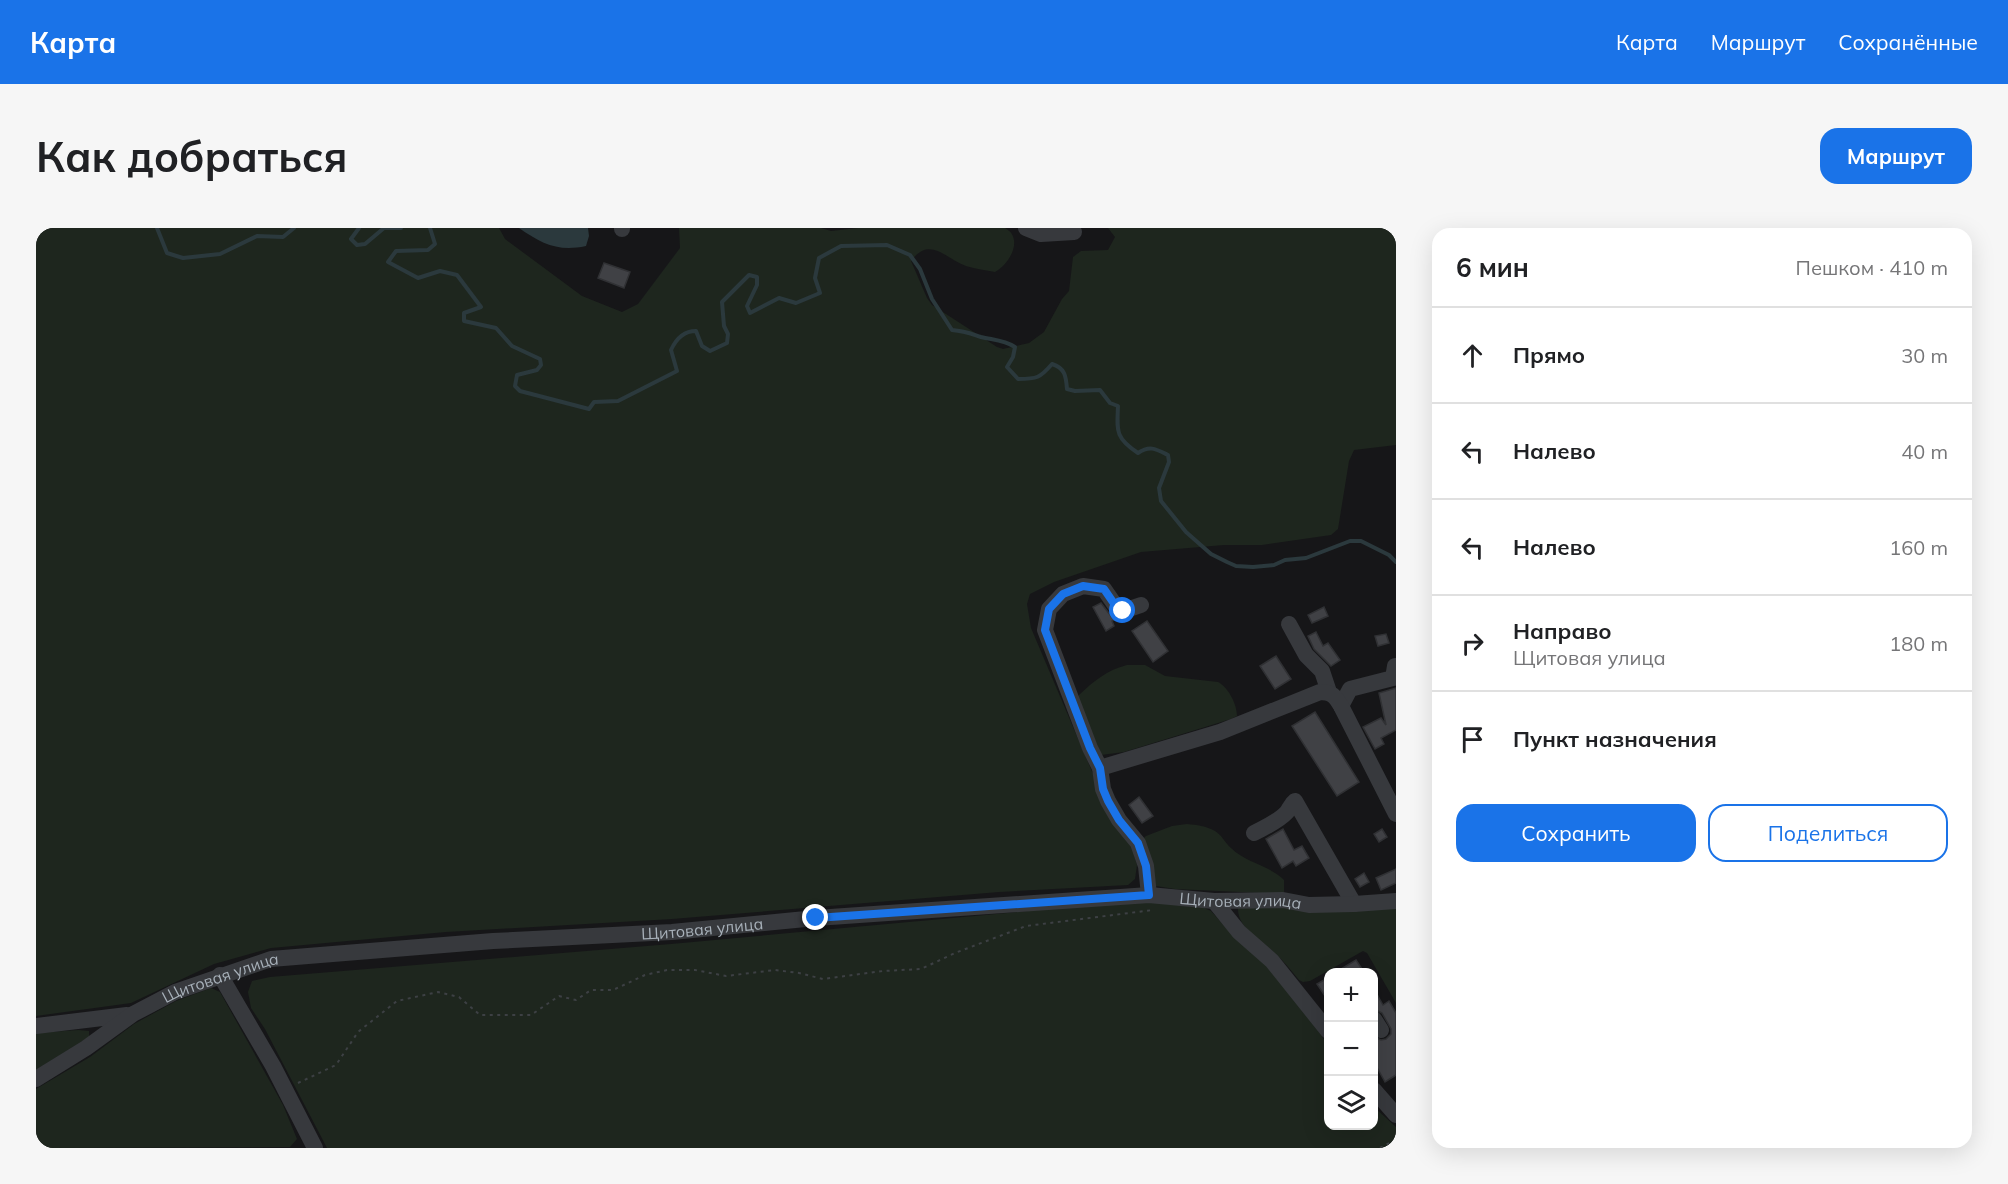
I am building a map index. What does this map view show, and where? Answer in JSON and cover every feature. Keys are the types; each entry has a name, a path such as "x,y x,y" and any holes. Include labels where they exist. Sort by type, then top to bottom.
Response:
{"street":[{"path":"1026,228 1041,234 1055,231 1074,232"},
{"path":"1141,605 1123,611 1115,605 1104,589 1083,586 1063,594 1049,609 1045,630 1090,748 1100,768 1103,789 1108,801 1119,820 1138,843 1146,866 1149,895"},
{"path":"1290,624 1306,655 1322,671 1329,692"},
{"path":"1341,706 1350,689 1393,678 1395,666"},
{"path":"1100,768 1220,732 1320,692 1329,692 1334,694 1341,706 1396,814"},
{"path":"1254,833 1276,822 1296,801 1354,904"},
{"name":"Щитовая улица","path":"36,1079 86,1048 133,1014 175,992 271,958 493,941 672,932 816,918 1149,895 1214,901 1283,900 1310,904 1396,901"},
{"path":"1214,901 1239,932 1272,961 1324,1022"},
{"path":"220,975 284,1087 315,1148"},
{"path":"36,1026 133,1014"},
{"path":"1378,1095 1396,1115"}],"path":[{"path":"284,1087 308,1079 336,1065 358,1032 397,1001 438,992 459,997 480,1016 531,1016 559,996 576,1000 591,990 613,990 645,975 667,970 695,970 726,976 775,970 823,979 883,971 921,969 955,953 1026,926 1145,912 1160,908 1171,897"},
{"path":"1380,1148 1395,1140 1396,1136"}],"shaded area":[{"path":"36,228 499,228 505,239 582,296 622,312 638,304 680,248 679,228 821,228 831,231 858,228 1005,228 1014,238 1013,251 1006,263 995,272 966,266 931,249 918,253 911,261 932,305 1003,349 1029,343 1044,332 1062,299 1069,291 1073,257 1081,251 1108,250 1115,237 1108,228 1396,228 1396,445 1354,450 1349,461 1338,529 1331,535 1262,545 1224,545 1141,552 1054,582 1030,594 1027,604 1031,628 1096,781 1132,847 1137,865 1135,879 1128,885 999,892 672,919 446,932 271,948 214,964 131,1003 36,1016"},
{"path":"519,228 588,228 589,236 586,246 567,248 543,242"},
{"path":"1127,665 1145,665 1165,676 1218,682 1231,696 1237,716 1124,752 1101,755 1078,700 1079,695 1101,677"},
{"path":"1187,824 1215,831 1237,853 1278,875 1284,880 1284,893 1175,889 1156,886 1143,839 1172,826"},
{"path":"1147,900 1202,907 1211,911 1228,930 1282,979 1324,1039 1324,1130 1378,1130 1378,1111 1396,1127 1396,1148 327,1148 265,1029 251,1008 248,992 252,981 270,977 671,944"},
{"path":"1238,908 1396,908 1396,1003 1378,972 1378,968 1376,968 1367,953 1363,951 1333,968 1324,968 1324,973 1310,981 1303,982 1280,958 1247,930 1239,916"},
{"path":"211,988 220,992 283,1105 297,1139 290,1147 49,1148 36,1143 36,1089 90,1057 134,1024 176,1001"},
{"path":"89,1031 89,1037 36,1070 36,1033"}],"building":[{"path":"604,263 630,272 624,288 598,278"},
{"path":"1101,603 1114,620 1112,621 1114,626 1106,631 1093,607"},
{"path":"1324,607 1328,616 1312,623 1308,615"},
{"path":"1147,621 1168,651 1153,662 1132,631"},
{"path":"1316,632 1323,646 1328,643 1340,660 1331,666 1314,649 1308,636"},
{"path":"1386,634 1389,643 1378,646 1375,636"},
{"path":"1276,656 1291,679 1275,689 1260,666"},
{"path":"1396,688 1396,730 1381,738 1384,744 1375,749 1363,727 1381,718 1386,725 1379,693"},
{"path":"1315,712 1359,782 1337,796 1292,726"},
{"path":"1139,797 1153,816 1142,823 1129,805"},
{"path":"1283,829 1294,850 1302,846 1309,858 1296,866 1293,861 1282,868 1266,839"},
{"path":"1382,829 1387,837 1379,842 1374,834"},
{"path":"1396,869 1396,883 1381,890 1376,878"},
{"path":"1364,873 1369,882 1360,887 1355,879"},
{"path":"1356,960 1361,968 1343,968"},
{"path":"1324,980 1324,994 1317,984"},
{"path":"1378,996 1383,1005 1389,1001 1396,1013 1396,1075 1385,1082 1378,1069 1378,1039 1386,1039 1391,1034 1391,1029 1382,1013 1378,1011"}],"waterway":[{"path":"157,228 167,253 183,258 220,254 257,236 283,237 294,228"},
{"path":"359,228 351,239 357,245 365,244 384,228 401,228"},
{"path":"430,228 435,244 428,250 396,251 388,262 418,278 440,271 457,275 481,307 464,313 464,321 496,328 512,346 540,359 541,365 537,370 517,375 515,386 520,391 589,409 594,402 618,401 677,371 671,350 684,334 696,331 702,346 710,351 727,343 728,334 724,326 722,302 749,275 757,277 757,285 747,306 750,313 779,298 796,303 820,293 815,278 819,258 841,246 887,245 910,255 920,269 932,299 952,330 1015,347 1013,357 1007,367 1018,379 1038,377 1052,364 1064,373 1067,389 1100,390 1110,403 1118,406 1119,433 1130,448 1138,453 1146,449 1153,449 1168,455 1169,462 1159,488 1161,501 1186,532 1211,554 1236,566 1253,567 1306,558 1350,541 1361,541 1389,555 1396,562"}],"route":[{"path":"816,918 1149,895 1146,866 1138,843 1119,820 1108,801 1103,789 1100,768 1090,748 1045,630 1049,609 1063,594 1083,586 1104,589 1115,605 1123,611"}]}
